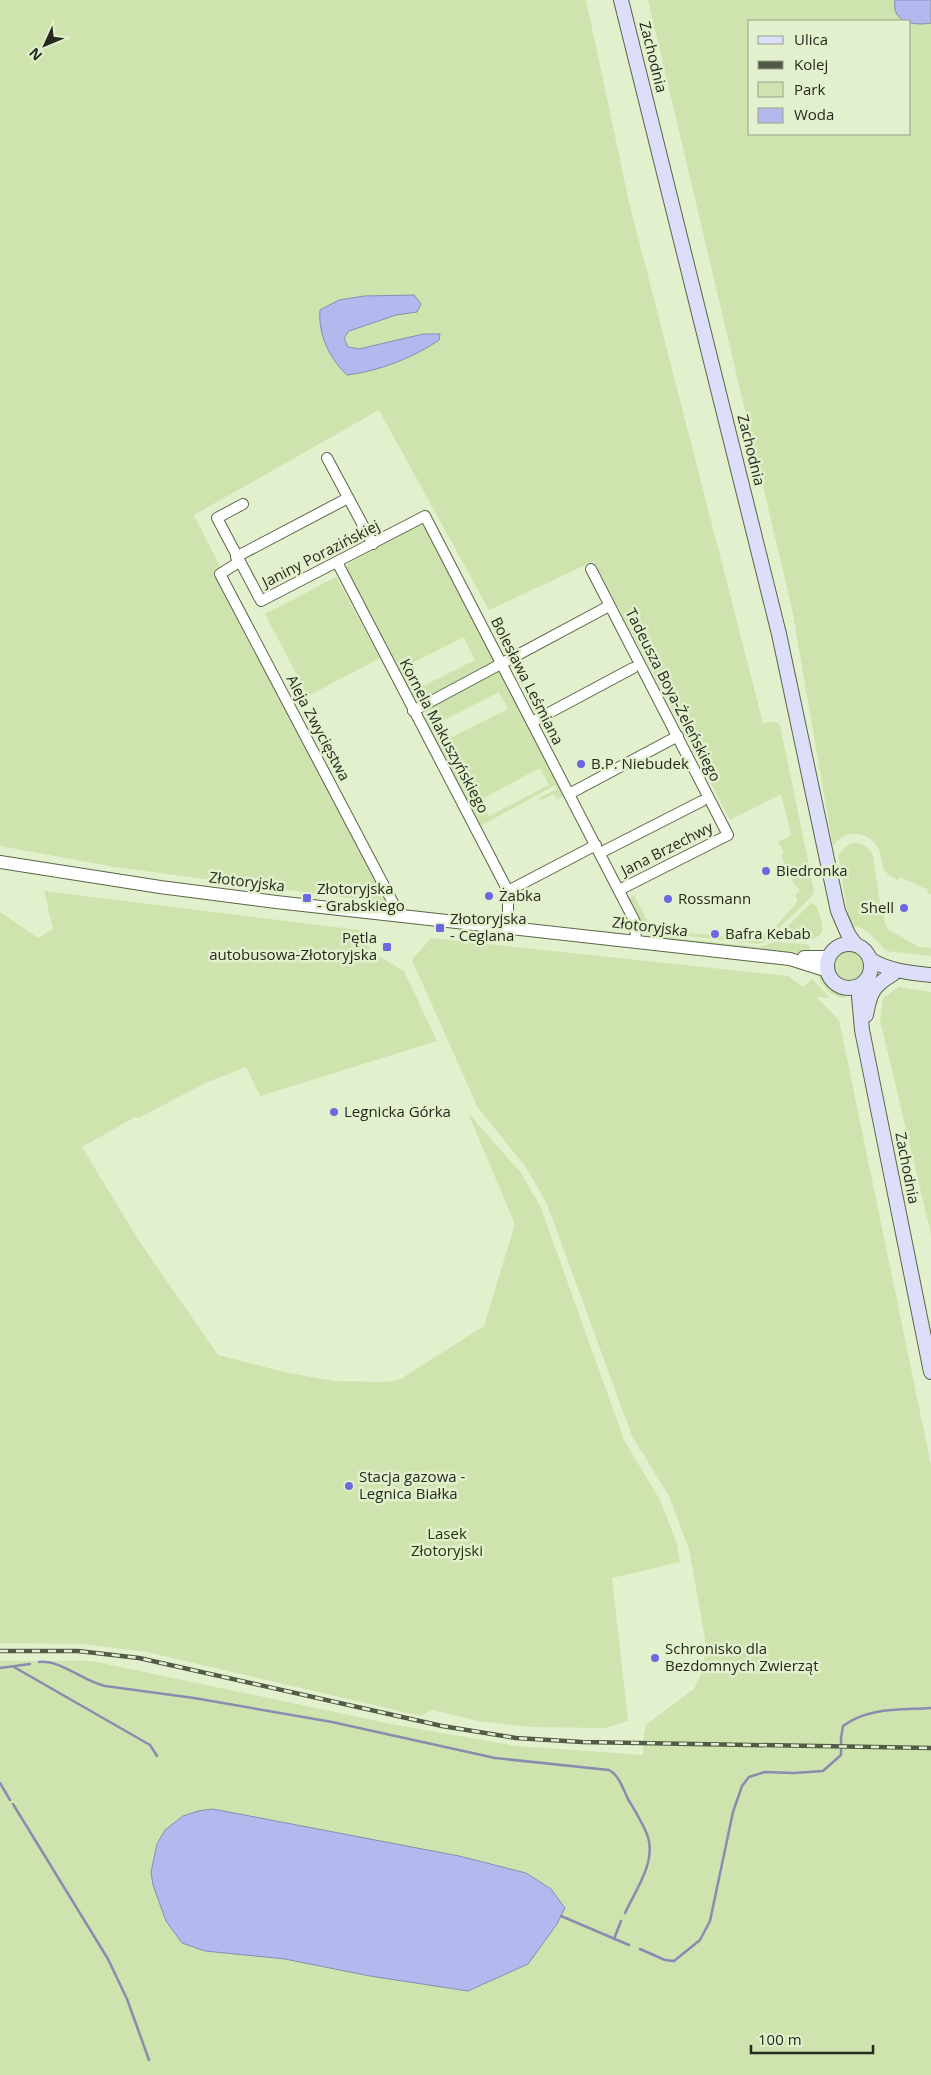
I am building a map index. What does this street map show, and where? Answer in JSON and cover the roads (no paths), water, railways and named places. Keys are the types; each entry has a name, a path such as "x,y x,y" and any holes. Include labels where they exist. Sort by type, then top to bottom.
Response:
{"main road":[{"name":"Zachodnia","path":"622,0 776,624 838,910 848,934 855,944"},
{"name":"Zachodnia","path":"834,952 838,910"},
{"path":"864,981 872,971 871,960 866,951 855,944 846,944 834,952 828,971 834,982 843,987 854,988 880,974 931,975"},
{"path":"871,960 900,973"},
{"path":"862,1030 872,990 879,983 900,973"},
{"name":"Zachodnia","path":"864,981 859,996 862,1030 931,1372"},
{"name":"Zachodnia","path":"843,987 852,999 862,1030"}],"street":[{"path":"327,458 372,544"},
{"path":"238,560 348,498"},
{"name":"Janiny Porazińskiej","path":"243,504 217,518 261,601 425,516"},
{"name":"Bolesława Leśmiana","path":"425,516 635,922 636,942"},
{"name":"Aleja Zwycięstwa","path":"238,560 220,574 400,916"},
{"name":"Kornela Makuszyńskiego","path":"337,562 508,891 508,917 505,927"},
{"name":"Tadeusza Boya-Żeleńskiego","path":"591,569 728,835"},
{"path":"413,711 610,606"},
{"path":"532,722 633,668"},
{"path":"569,794 678,736"},
{"name":"Jana Brzechwy","path":"508,891 702,800"},
{"name":"Jana Brzechwy","path":"619,890 728,835"},
{"name":"Złotoryjska","path":"0,862 160,887 400,916 790,959 828,971"},
{"name":"Złotoryjska","path":"790,959 834,952"}],"water":[{"path":"895,0 931,0 931,23 918,24 911,23 911,20 904,20 897,14"},
{"path":"414,295 421,304 417,312 396,315 349,331 344,338 348,347 359,349 423,334 440,334 439,340 429,347 395,363 347,375 335,361 326,345 321,328 320,310 339,300 364,296"},
{"path":"213,1809 459,1856 526,1873 551,1889 565,1908 557,1924 528,1964 468,1991 370,1976 285,1959 205,1951 182,1943 166,1921 153,1885 151,1872 157,1844 165,1830 183,1816"}],"waterway":[{"path":"39,1662 56,1664 105,1686 194,1698 332,1722 495,1758 609,1770 618,1779 641,1822 648,1837 650,1847 647,1867 625,1913"},
{"path":"0,1668 30,1664"},
{"path":"14,1667 150,1745 157,1756"},
{"path":"640,1949 665,1960 674,1961 700,1940 710,1921 733,1812 742,1786 749,1777 765,1772 823,1771 841,1755 843,1726 853,1720 874,1712 931,1708"},
{"path":"0,1783 10,1800"},
{"path":"13,1804 108,1959 127,1999 149,2060"},
{"path":"561,1916 629,1945"},
{"path":"614,1939 621,1921"}],"railway":[{"path":"0,1651 78,1651 139,1658 442,1726 516,1738 582,1742 931,1748"}],"place":[{"name":"B.P. Niebudek","path":"581,764"},
{"name":"Biedronka","path":"766,871"},
{"name":"Żabka","path":"489,896"},
{"name":"Złotoryjska - Grabskiego","path":"307,898"},
{"name":"Rossmann","path":"668,899"},
{"name":"Shell","path":"904,908"},
{"name":"Złotoryjska - Ceglana","path":"440,928"},
{"name":"Bafra Kebab","path":"715,934"},
{"name":"Pętla autobusowa-Złotoryjska","path":"387,947"},
{"name":"Legnicka Górka","path":"334,1112"},
{"name":"Stacja gazowa - Legnica Białka","path":"349,1486"},
{"name":"Schronisko dla Bezdomnych Zwierząt","path":"655,1658"}],"park label":[{"name":"Lasek Złotoryjski","path":"447,1542"}]}
